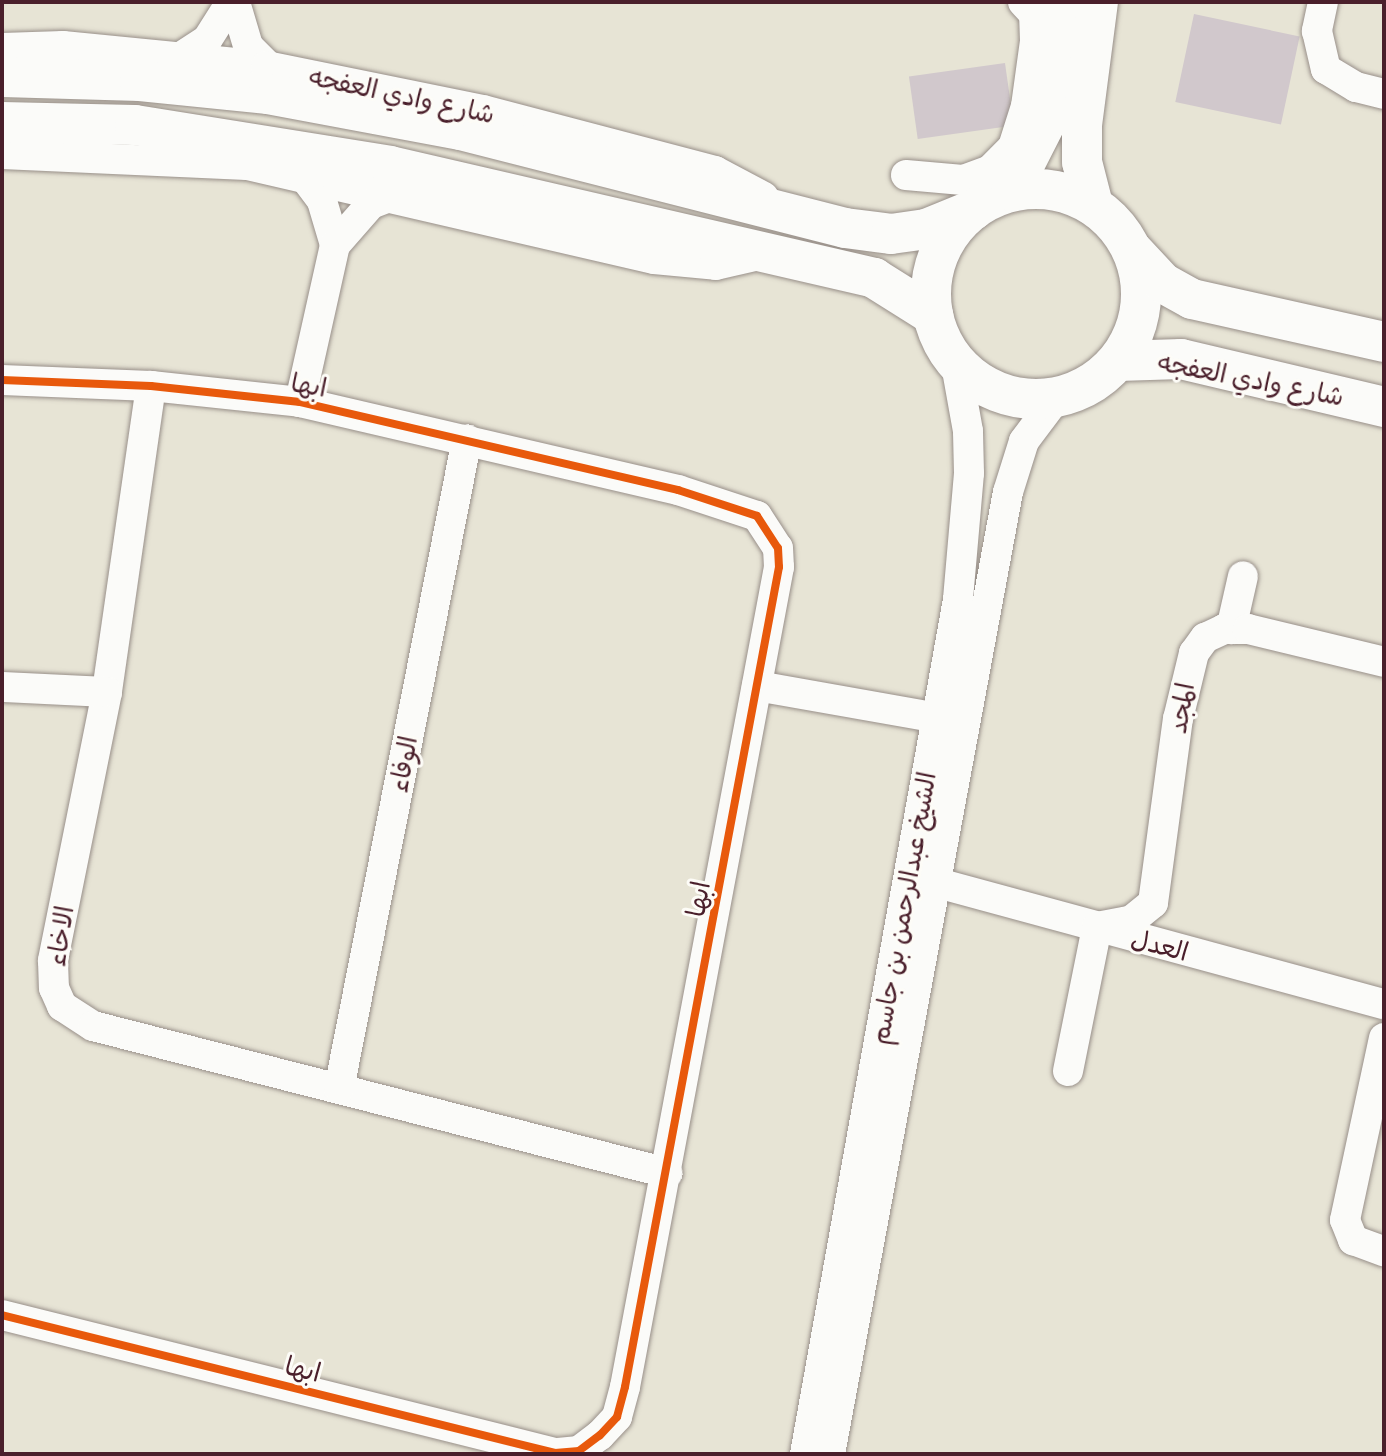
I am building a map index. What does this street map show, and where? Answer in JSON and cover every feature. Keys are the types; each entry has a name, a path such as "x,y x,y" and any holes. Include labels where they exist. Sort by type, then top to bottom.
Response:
{"main road":[{"path":"1011,191 1047,120 1065,2"},
{"path":"1093,205 1082,162 1082,125 1098,2"},
{"name":"شارع وادي العفجه","path":"2,77 140,81 233,89 332,106 461,130 786,212 891,234 926,229 973,210"},
{"path":"2,122 135,125 268,144 462,183 874,278 933,315"},
{"path":"1133,251 1141,279 1141,308 1118,361 1090,384 1057,397 999,392 974,379 955,359 933,315 937,256 952,230 973,210 1011,191 1053,191 1093,205 1116,225 1133,251 1163,283 1192,299 1384,342"},
{"name":"شارع وادي العفجه","path":"1118,361 1181,359 1384,407"}],"street":[{"path":"140,81 207,40 233,2"},
{"path":"233,2 248,46 266,66 332,106"},
{"path":"906,175 963,180 990,170 1013,147 1026,106 1035,41 1034,14 1023,2"},
{"path":"1323,2 1317,31 1326,69 1356,87 1384,94"},
{"name":"شارع وادي العفجه","path":"2,48 63,46 266,66 483,110 715,171 786,212"},
{"name":"ابها","path":"268,144 304,175 322,201 335,245"},
{"path":"2,154 142,156 304,175 654,259 716,265 763,254"},
{"name":"ابها","path":"300,402 335,245 365,209 388,195 462,183"},
{"name":"الشيخ عبدالرحمن بن جاسم","path":"952,720 969,473 968,431 955,359"},
{"name":"ابها","path":"2,380 151,386 300,402 467,439 678,490 757,516 778,548 779,567 667,1173 617,1417 579,1451 555,1453 2,1315"},
{"name":"الاخاء","path":"151,386 107,692 53,961 54,988 62,1006 93,1026 667,1173"},
{"name":"الشيخ عبدالرحمن بن جاسم","path":"830,1454 952,720 1014,466 1024,441 1057,397"},
{"name":"الوفاء","path":"339,1089 467,439"},
{"path":"1243,576 1231,629 1384,662"},
{"name":"المجد","path":"1097,927 1132,920 1153,903 1188,668 1205,638 1231,629"},
{"path":"757,686 952,720"},
{"path":"2,687 107,692"},
{"name":"الشيخ عبدالرحمن بن جاسم","path":"805,1454 923,880"},
{"name":"العدل","path":"923,880 1384,1004"},
{"path":"1068,1071 1097,927"},
{"path":"1384,1038 1345,1220 1353,1240 1384,1251"}],"building":[{"path":"1194,14 1300,36 1281,124 1175,102"},
{"path":"1005,63 1014,125 918,139 909,76"}],"cycle path":[{"path":"2,380 151,386 300,402 678,490 757,516 778,548 779,567 625,1387 617,1417 600,1435 579,1451 555,1453 2,1315"}]}
